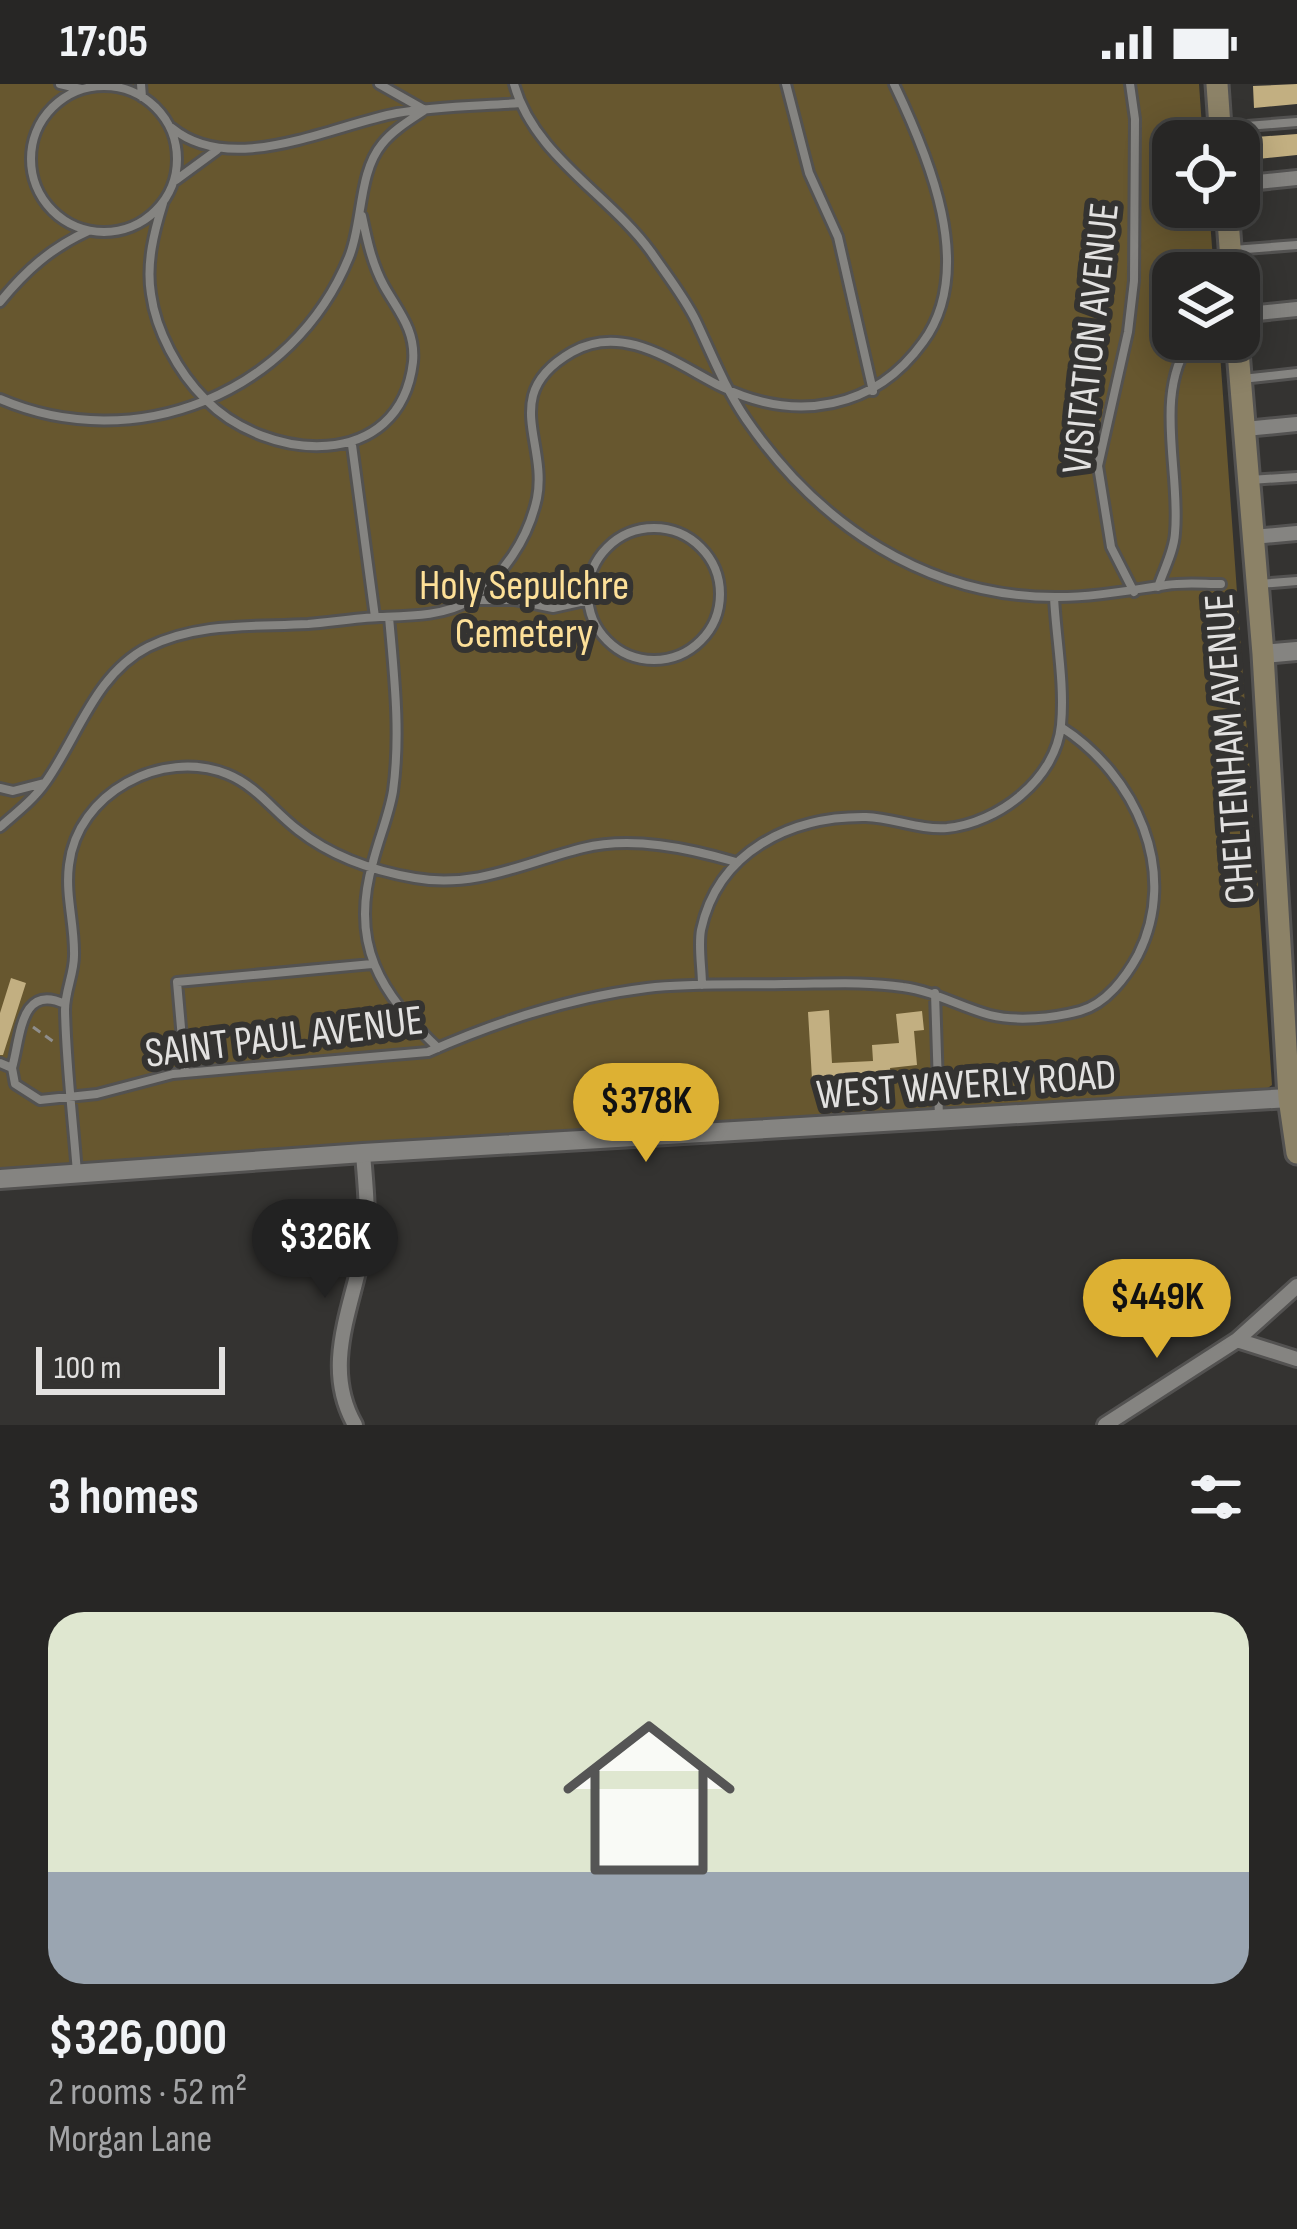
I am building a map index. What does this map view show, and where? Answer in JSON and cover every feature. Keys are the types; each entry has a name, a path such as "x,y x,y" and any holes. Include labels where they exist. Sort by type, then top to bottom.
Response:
{"main road":[{"path":"1216,84 1220,120"},
{"name":"CHELTENHAM AVENUE","path":"1240,360 1297,1154"}],"street":[{"path":"1260,182 1297,178"},
{"path":"1260,313 1297,309"},
{"path":"1245,429 1297,424"},
{"path":"1253,537 1297,533"},
{"path":"1263,654 1297,651"},
{"name":"WEST WAVERLY ROAD","path":"0,1180 363,1153 1292,1099"},
{"path":"356,1425 340,1389 338,1357 364,1240 363,1153"},
{"path":"1114,1422 1237,1340 1297,1286"},
{"path":"1237,1340 1297,1359"}],"lane":[{"path":"60,84 83,89 103,86 142,97 170,127 202,147 219,149 270,145 346,124 425,110 520,103"},
{"path":"141,84 142,97"},
{"path":"379,84 425,110"},
{"path":"514,84 542,139 650,250 694,316 727,389 786,470 851,532 902,563 946,580 1054,597 1221,584"},
{"path":"786,84 809,173 838,237 873,391"},
{"path":"470,600 517,554 538,496 529,420 536,388 556,362 590,344 629,342 727,389 762,400 814,406 873,391 902,370 928,336 948,263 937,184 894,84"},
{"name":"VISITATION AVENUE","path":"1130,84 1135,118 1134,281 1128,332 1098,466 1111,547 1134,592"},
{"path":"83,89 48,113 32,151 40,193 52,210 88,231"},
{"path":"0,399 44,415 126,422 207,402 244,383 308,328 341,274 380,146 425,110"},
{"path":"1260,128 1297,122"},
{"path":"170,127 178,163 153,235 151,294 162,334 182,372 207,402 274,440 314,447 352,445 382,427 405,396 414,358 407,321 383,285 362,214"},
{"path":"174,182 219,149"},
{"path":"0,302 57,245 88,231 130,228 163,203"},
{"path":"1260,254 1297,244"},
{"path":"1158,587 1175,534 1174,374 1181,360"},
{"path":"1241,379 1297,373"},
{"path":"352,445 375,617"},
{"path":"1249,481 1297,477"},
{"path":"659,528 682,534 701,547 714,566 720,588 719,608 698,644 661,660 640,658 605,638 589,600 590,577 600,556 616,540 637,530 659,528"},
{"path":"1257,584 1297,581"},
{"path":"702,985 700,934 716,892 736,862 762,840 827,819 867,817 944,828 983,819 1012,802 1039,776 1061,728 1054,597"},
{"path":"0,827 45,783 95,696 147,648 226,625 389,617 434,612 470,600 514,600 553,608 589,600"},
{"path":"389,617 398,730 392,795 371,867 363,920 372,964 389,997 438,1048"},
{"name":"SAINT PAUL AVENUE","path":"71,1096 185,1073 380,1059 438,1048 556,1006 645,988 865,983 935,993 988,1015 1036,1018 1088,1008 1128,974 1150,930 1156,880 1138,814 1091,746 1061,728"},
{"path":"77,1174 65,1004 74,955 67,896 69,860 81,826 108,794 130,778 175,766 220,771 249,783 296,829 331,852 418,878 465,881 499,875 587,847 687,848 736,862"},
{"path":"0,788 13,791 45,783"},
{"path":"185,1073 177,982 372,964"},
{"path":"935,993 940,1122"},
{"path":"65,1004 49,996 30,1006 12,1068 15,1084 40,1100 71,1096"},
{"path":"0,1063 12,1068"}],"path":[{"path":"25,1023 53,1042 67,1044"}],"green space":[{"name":"Holy Sepulchre Cemetery","path":"0,84 1199,84 1202,120 1152,120 1152,228 1211,228 1212,252 1152,252 1152,360 1220,360 1272,1085 1265,1090 0,1169"}],"building":[{"path":"1297,84 1297,104 1254,108 1253,86"},
{"path":"1297,134 1297,155 1260,159 1260,137"},
{"path":"11,978 26,983 0,1055 0,1013"},
{"path":"829,1010 832,1063 873,1061 872,1045 899,1043 896,1014 922,1011 924,1030 914,1031 917,1065 890,1068 891,1077 812,1079 808,1012"}]}
